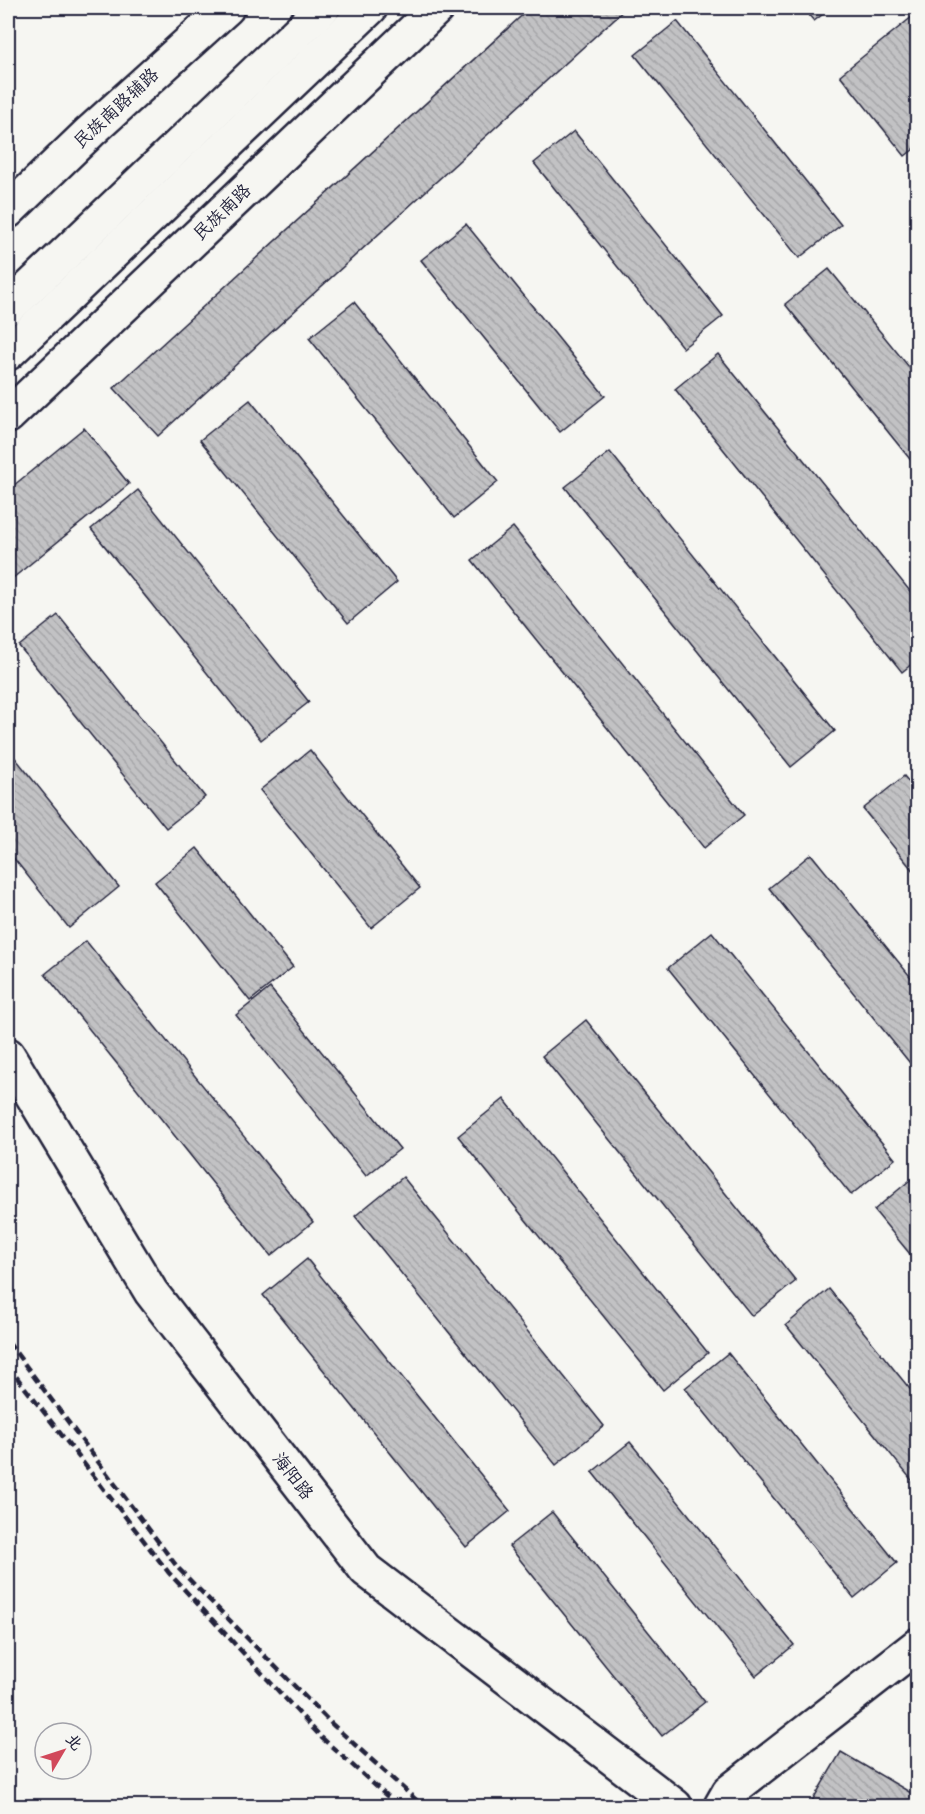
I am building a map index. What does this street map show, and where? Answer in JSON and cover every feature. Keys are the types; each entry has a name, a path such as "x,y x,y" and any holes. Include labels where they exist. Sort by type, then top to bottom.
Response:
{"main road":[{"name":"民族南路辅路","path":"8,211 90,132 227,8"},
{"path":"8,308 323,8"},
{"path":"8,353 370,8"},
{"name":"民族南路","path":"8,416 437,8"},
{"name":"海阳路","path":"8,1055 151,1292 366,1570 675,1806"},
{"path":"721,1806 729,1792 918,1644"}],"building":[{"path":"530,8 626,8 158,436 114,388"},
{"path":"803,8 831,8 814,21"},
{"path":"918,12 918,146 905,156 840,75"},
{"path":"677,21 841,225 799,258 635,55"},
{"path":"574,131 723,316 683,348 534,163"},
{"path":"466,224 605,396 560,432 421,260"},
{"path":"829,269 918,378 918,469 785,304"},
{"path":"354,302 498,482 454,518 309,338"},
{"path":"718,354 918,601 918,659 902,672 675,389"},
{"path":"250,400 397,582 348,623 200,440"},
{"path":"84,428 129,484 8,582 8,490"},
{"path":"610,452 835,731 791,767 565,487"},
{"path":"138,490 309,702 261,740 91,529"},
{"path":"513,527 744,815 704,848 472,560"},
{"path":"58,615 205,797 166,828 19,646"},
{"path":"8,749 119,887 69,928 8,851"},
{"path":"310,750 420,888 371,928 260,790"},
{"path":"904,776 918,793 918,877 863,809"},
{"path":"197,848 293,967 250,1001 155,882"},
{"path":"811,854 918,986 918,1073 769,888"},
{"path":"712,932 895,1159 851,1195 668,968"},
{"path":"86,941 313,1222 271,1256 45,974"},
{"path":"270,988 400,1149 366,1176 236,1015"},
{"path":"586,1020 796,1281 752,1316 542,1056"},
{"path":"504,1099 708,1353 663,1390 458,1136"},
{"path":"915,1176 918,1180 918,1264 874,1210"},
{"path":"403,1177 604,1426 556,1465 355,1216"},
{"path":"307,1259 510,1511 466,1547 263,1295"},
{"path":"829,1289 918,1399 918,1488 786,1325"},
{"path":"728,1353 897,1563 854,1598 685,1388"},
{"path":"630,1442 794,1645 756,1676 592,1472"},
{"path":"552,1512 705,1702 662,1736 509,1546"},
{"path":"841,1752 918,1797 918,1806 809,1806"}],"railway":[{"path":"8,1342 178,1568 333,1725 423,1806"},
{"path":"8,1366 169,1573 322,1738 398,1806"}]}
